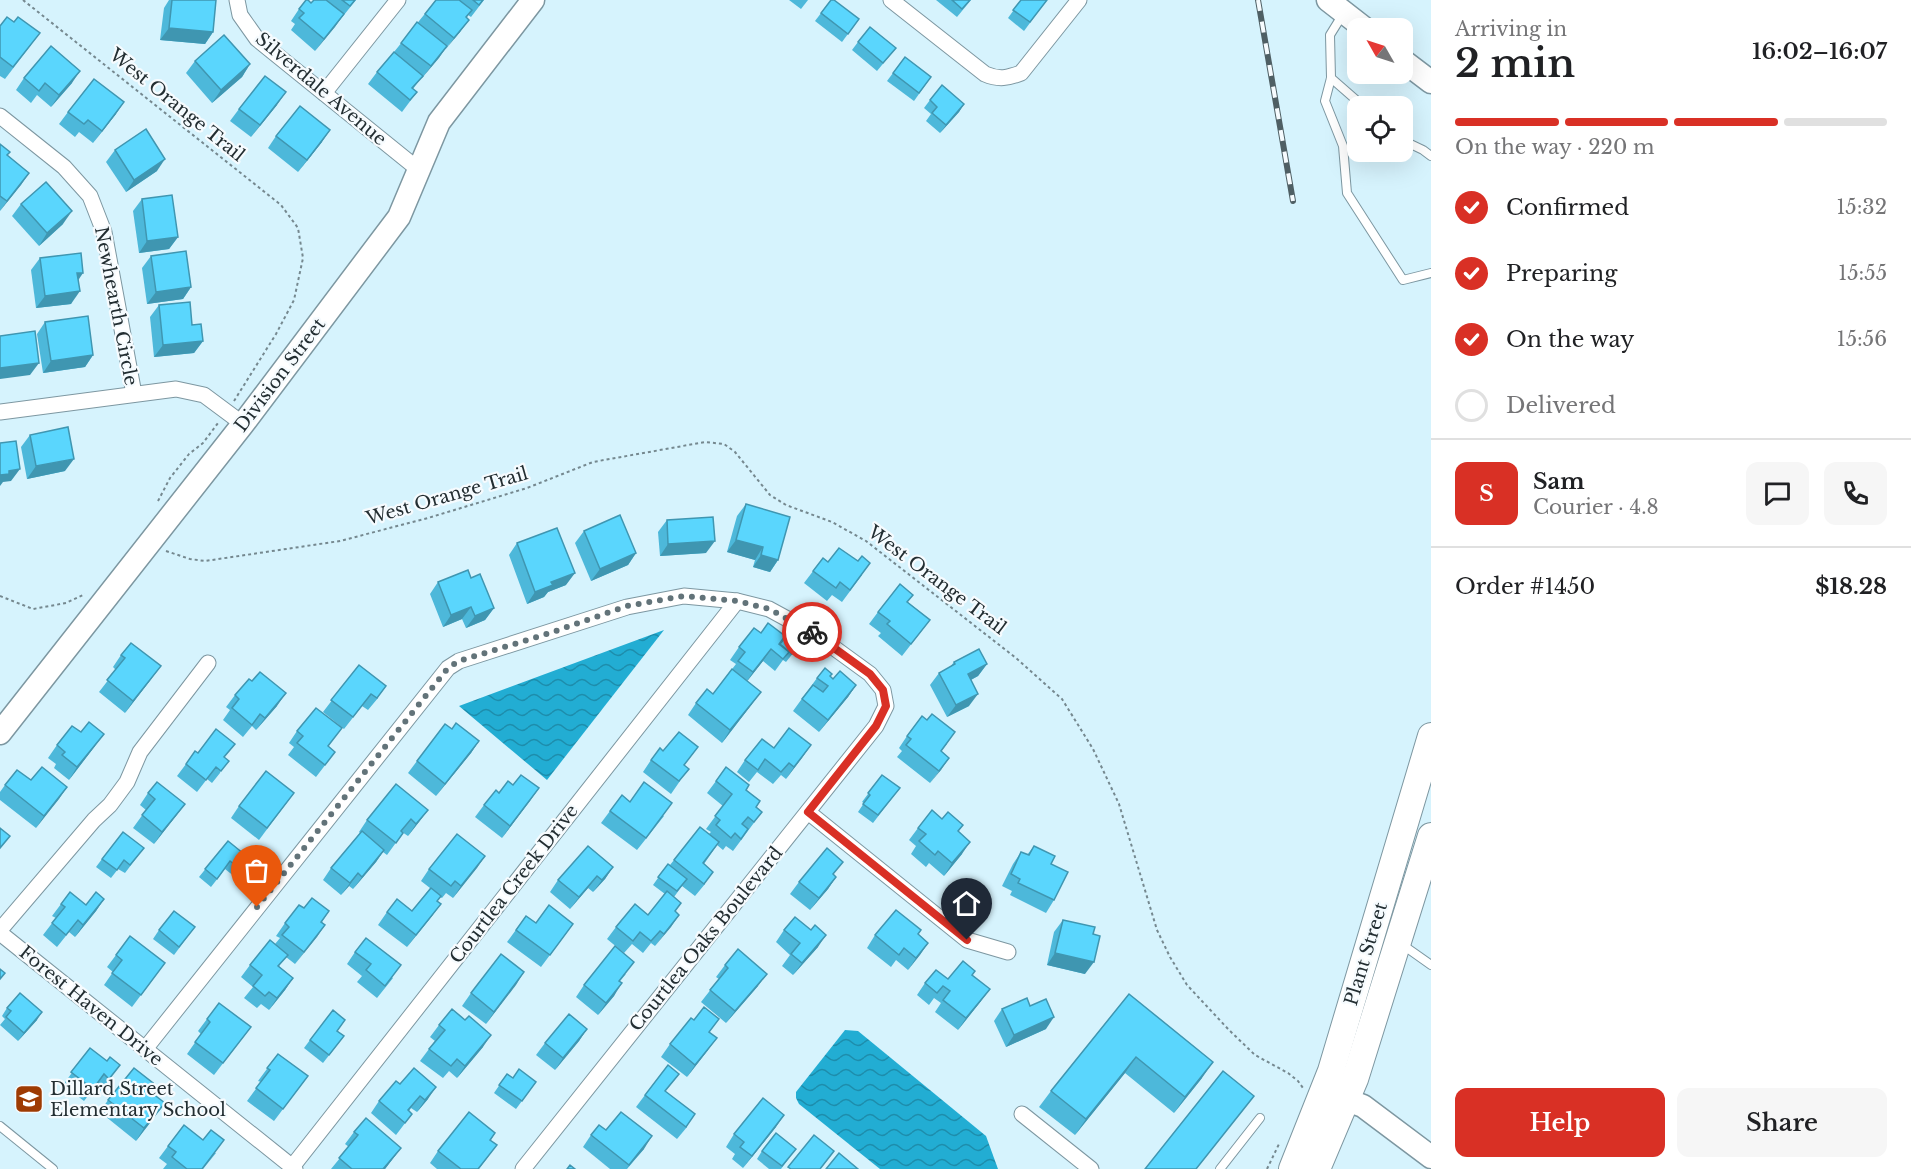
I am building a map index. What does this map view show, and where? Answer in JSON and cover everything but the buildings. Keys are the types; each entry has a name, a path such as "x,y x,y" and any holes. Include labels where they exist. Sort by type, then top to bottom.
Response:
{"main road":[{"name":"Plant Street","path":"1292,1169 1325,1093 1431,736"},
{"name":"Plant Street","path":"1325,1093 1355,1079 1429,850"},
{"name":"Plant Street","path":"1317,1169 1325,1093"}],"street":[{"name":"Silverdale Avenue","path":"237,0 240,15 257,39 419,170"},
{"path":"324,93 398,0"},
{"name":"Division Street","path":"0,733 243,424 399,217 439,122 533,0"},
{"path":"891,0 985,74 997,79 1009,78 1022,73 1078,0"},
{"path":"1336,6 1351,18"},
{"path":"1413,68 1431,82"},
{"name":"Newhearth Circle","path":"0,116 64,166 90,196 104,232 134,394"},
{"path":"0,412 176,389 204,395 243,424"},
{"path":"145,1049 448,668 459,661 627,606 684,596 737,601"},
{"name":"Courtlea Oaks Boulevard","path":"523,1169 876,726 886,706 883,690 870,674 815,634 769,609 737,601"},
{"name":"Courtlea Creek Drive","path":"293,1168 737,601"},
{"path":"0,932 86,829 110,805 127,782 140,752 208,663"},
{"path":"808,812 967,940 1008,952"},
{"name":"Forest Haven Drive","path":"0,932 293,1168"},
{"path":"1325,1093 1363,1106 1431,1157"},
{"path":"1022,1114 1091,1169"}],"lane":[{"path":"1336,6 1330,35 1331,78 1325,101 1343,146 1347,193 1403,280 1431,273"},
{"path":"1331,78 1352,96"},
{"path":"1413,145 1431,156"},
{"path":"1398,942 1431,965"},
{"path":"1220,1169 1260,1118"},
{"path":"0,1126 53,1169"}],"path":[{"name":"West Orange Trail","path":"23,0 281,205 298,228 303,258 294,300 276,334 232,403"},
{"path":"156,505 189,454 203,443 218,423"},
{"name":"West Orange Trail","path":"162,550 205,561 340,541 428,518 527,488 593,462 705,442 724,444 735,452 770,495 786,505 832,522 866,541 1016,658 1062,699 1093,749 1119,804 1157,930 1187,985 1255,1055 1298,1081 1325,1093"},
{"path":"0,596 33,609 66,603 90,592"},
{"path":"1267,1169 1282,1138"}],"water":[{"path":"664,630 547,780 459,706"},
{"path":"845,1030 858,1031 986,1136 998,1169 880,1169 799,1104 796,1092"}],"railway":[{"path":"1258,0 1293,201"}],"way so far":[{"path":"257,907 420,702 448,668 459,661 627,606 684,596 737,601 769,609 812,632"}],"place":[{"name":"Dillard Street Elementary School","path":"29,1099"}],"route":[{"path":"812,632 870,674 883,690 886,706 876,726 808,812 967,940"}]}
